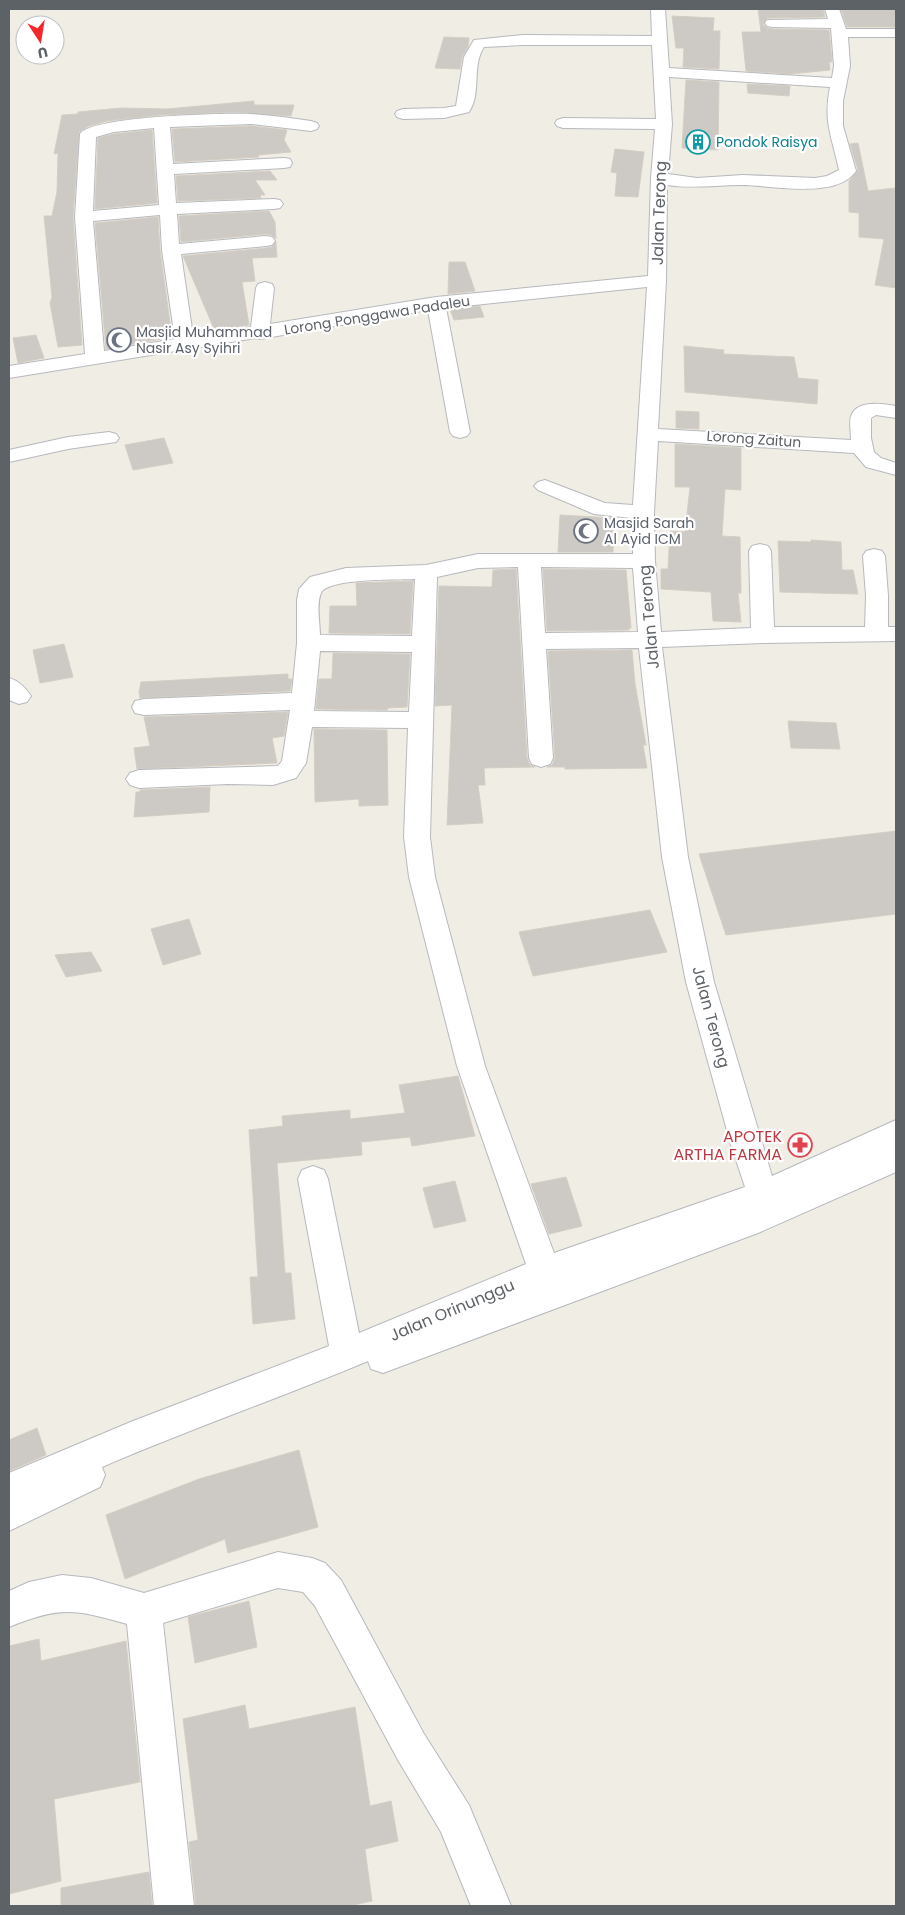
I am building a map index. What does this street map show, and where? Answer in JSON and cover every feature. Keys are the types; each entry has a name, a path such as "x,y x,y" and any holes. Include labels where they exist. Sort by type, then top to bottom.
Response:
{"street":[{"name":"Jalan Terong","path":"658,9 664,124 659,178 657,281 643,512 644,561 650,640 677,867 700,982 746,1145 766,1203"},
{"path":"659,178 696,183 741,180 801,184 838,179 845,176 848,171 835,126 835,101 842,66 839,29 832,9"},
{"path":"772,24 896,33"},
{"path":"404,114 444,113 463,109 467,100 471,57 479,43 523,40 659,41"},
{"path":"661,72 839,82"},
{"path":"95,358 84,217 88,134 92,131 111,127 240,119 311,126"},
{"path":"563,123 664,124"},
{"path":"162,124 171,250 185,344"},
{"path":"165,169 284,163"},
{"path":"84,217 169,209 274,204"},
{"path":"171,250 266,241"},
{"name":"Lorong Ponggawa Padaleu","path":"9,372 260,333 436,303 657,281"},
{"path":"472,287 498,298"},
{"path":"260,333 264,288"},
{"path":"436,303 460,432"},
{"path":"894,469 874,464 866,457 861,447 862,414 872,409 896,412"},
{"name":"Lorong Zaitun","path":"647,434 861,447"},
{"path":"9,456 68,443 109,438"},
{"path":"545,486 602,509 643,512"},
{"path":"760,551 763,635"},
{"path":"534,641 650,640 763,635 886,633 877,596 874,556"},
{"path":"528,560 541,758"},
{"path":"139,779 228,775 272,776 287,772 294,764 302,710 309,643 308,600 310,589 318,582 346,575 426,572 478,561 644,561"},
{"path":"426,572 417,837 422,877 471,1066 544,1271"},
{"path":"309,643 423,644"},
{"path":"144,707 302,710 421,720"},
{"name":"Jalan Orinunggu","path":"9,1490 133,1437 290,1384 349,1371 766,1203 896,1133"},
{"name":"Jalan Orinunggu","path":"290,1384 347,1354 544,1271 766,1203 896,1158"},
{"path":"313,1179 347,1354"},
{"name":"Jalan Orinunggu","path":"9,1514 251,1398"},
{"path":"9,1609 31,1598 63,1592 86,1594 144,1610 278,1570 312,1576 328,1593 411,1747 456,1819 491,1906"},
{"path":"144,1610 174,1906"}],"building":[{"path":"758,9 823,9 825,17 767,18 763,24 767,28 772,29 829,30 832,62 829,62 830,70 791,74 746,71 742,32 761,32"},
{"path":"841,9 896,9 896,27 847,27"},
{"path":"672,16 714,18 713,31 720,31 719,69 683,67 684,48 676,48"},
{"path":"444,37 469,38 468,47 462,57 460,69 435,68"},
{"path":"686,80 719,82 718,150 682,148"},
{"path":"747,84 790,86 789,96 748,93"},
{"path":"254,101 254,105 294,105 291,116 236,112 160,115 107,121 89,126 79,132 73,217 82,345 58,347 50,303 52,297 44,216 52,216 57,192 58,153 54,154 62,115 121,108 167,109"},
{"path":"251,126 287,130 284,140 291,152 258,155 259,157 175,162 172,129"},
{"path":"152,130 157,203 95,209 98,138 114,134"},
{"path":"858,143 868,191 896,188 896,288 875,285 884,239 859,237 859,213 849,212 849,181 858,170 850,144"},
{"path":"615,149 644,152 638,197 615,196 617,173 611,172"},
{"path":"270,171 277,180 255,180 265,195 260,195 261,198 178,201 176,176"},
{"path":"269,211 275,222 276,239 272,235 266,234 181,242 179,216"},
{"path":"158,217 160,250 172,337 106,349 95,223"},
{"path":"276,242 277,257 252,258 255,281 242,282 249,325 215,331 183,256 266,248 272,247"},
{"path":"449,262 465,262 475,291 448,294"},
{"path":"480,306 484,317 454,320 450,309"},
{"path":"36,335 44,358 18,363 13,338"},
{"path":"684,346 724,350 723,354 794,357 798,378 818,380 817,404 685,392"},
{"path":"676,411 699,412 699,429 676,428"},
{"path":"164,438 173,463 133,470 125,445"},
{"path":"675,444 741,448 741,490 725,489 722,536 740,537 741,593 738,593 741,622 713,621 711,592 661,589 661,569 668,569 670,531 685,532 690,487 675,487"},
{"name":"Masjid Sarah Al Ayid ICM","path":"560,515 614,518 613,552 558,552"},
{"path":"811,540 841,542 842,570 853,570 858,594 780,592 778,541 811,542"},
{"path":"516,569 527,758 530,765 535,767 484,768 485,785 478,785 483,823 447,825 452,705 435,706 439,586 492,587 493,570"},
{"path":"543,569 626,570 631,628 629,630 547,631"},
{"path":"413,581 410,634 329,633 330,606 357,606 356,583"},
{"path":"64,644 73,677 40,683 33,650"},
{"path":"632,650 635,684 646,745 643,745 647,768 565,769 565,767 547,767 552,765 555,758 548,651"},
{"path":"333,653 410,654 407,707 388,708 387,710 316,709 319,679 332,679"},
{"path":"288,674 288,679 292,679 290,691 140,698 139,692 141,682"},
{"path":"288,712 284,736 272,738 277,763 137,769 134,748 150,746 144,717"},
{"path":"788,721 836,723 840,749 791,748"},
{"path":"314,729 387,730 388,805 359,806 359,799 315,802"},
{"path":"210,787 209,812 134,817 136,792 140,792 140,790"},
{"path":"896,831 896,914 726,935 699,854"},
{"path":"650,910 667,952 533,976 519,932"},
{"path":"189,919 201,954 163,965 151,929"},
{"path":"91,952 102,971 66,977 55,955"},
{"path":"458,1076 475,1136 412,1146 410,1137 361,1142 362,1155 277,1163 285,1273 291,1273 295,1319 253,1324 250,1277 258,1277 249,1130 283,1126 282,1116 350,1110 350,1119 405,1113 399,1085"},
{"path":"566,1177 582,1226 549,1234 531,1184"},
{"path":"455,1181 466,1221 434,1228 423,1188"},
{"path":"37,1428 46,1455 9,1471 9,1440"},
{"path":"299,1450 318,1527 228,1553 225,1539 125,1579 106,1515 199,1479"},
{"path":"249,1601 257,1647 195,1663 188,1617"},
{"path":"39,1639 41,1661 126,1641 140,1782 54,1799 61,1881 9,1894 9,1646"},
{"path":"245,1705 249,1729 355,1707 370,1806 391,1801 398,1841 365,1849 372,1901 349,1906 196,1906 189,1842 198,1840 183,1719"},
{"path":"149,1872 152,1906 61,1906 61,1888"}],"place":[{"name":"Pondok Raisya","path":"698,142"},
{"name":"Masjid Muhammad Nasir Asy Syihri","path":"119,340"},
{"name":"Masjid Sarah Al Ayid ICM","path":"586,531"},
{"name":"APOTEK ARTHA FARMA","path":"800,1145"}]}
